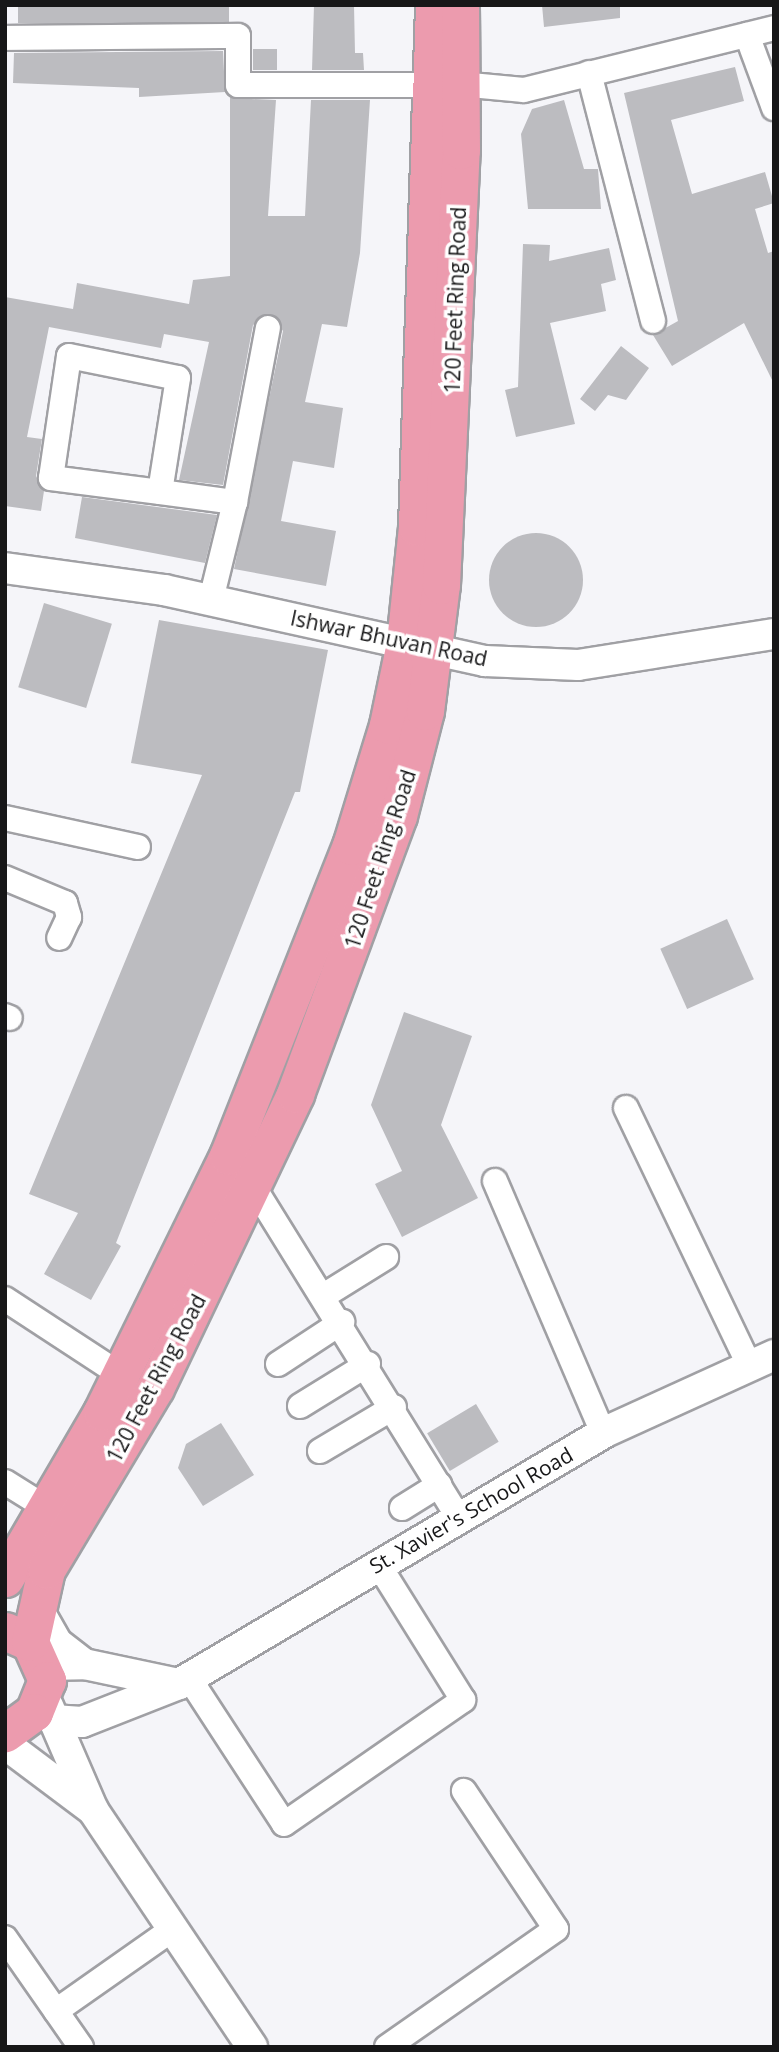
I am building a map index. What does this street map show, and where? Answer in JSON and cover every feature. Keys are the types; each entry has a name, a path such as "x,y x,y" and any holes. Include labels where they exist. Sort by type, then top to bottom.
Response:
{"main road":[{"name":"120 Feet Ring Road","path":"434,5 447,85"},
{"name":"120 Feet Ring Road","path":"36,1660 47,1570 155,1388 253,1186 295,1094 398,816 420,646 418,527 447,85 460,5"},
{"name":"120 Feet Ring Road","path":"5,1577 121,1375 194,1230 288,1013 351,846 420,646"},
{"path":"5,1733 36,1660"}],"street":[{"path":"5,38 238,36 238,85 447,85 524,90 774,28"},
{"path":"747,35 774,108"},
{"path":"589,74 653,321"},
{"path":"211,600 235,502 268,328"},
{"path":"160,492 178,378 69,356 51,478 235,502"},
{"name":"Ishwar Bhuvan Road","path":"5,568 211,600 485,661 578,665 774,634"},
{"path":"5,818 138,847"},
{"path":"5,878 65,904 69,916 59,938"},
{"path":"626,1108 761,1360"},
{"path":"495,1181 603,1433"},
{"path":"253,1186 342,1322 457,1515"},
{"path":"325,1295 386,1257"},
{"path":"5,1298 121,1375"},
{"path":"278,1364 342,1322"},
{"name":"St. Xavier's School Road","path":"36,1660 82,1722 184,1681 457,1515 603,1433 761,1360"},
{"path":"300,1406 368,1364"},
{"path":"320,1451 394,1407"},
{"path":"5,1482 45,1507"},
{"path":"402,1508 439,1485"},
{"path":"36,1660 84,1664 184,1681 284,1824 463,1700 378,1564"},
{"path":"36,1660 57,1643 84,1664"},
{"path":"36,1660 93,1810 170,1931 252,2047"},
{"path":"5,1744 93,1810"},
{"path":"387,2047 556,1929 464,1791"},
{"path":"56,2011 170,1931"},
{"path":"5,1938 81,2047"}],"building":[{"path":"18,5 229,5 229,23 18,23"},
{"path":"314,5 354,5 355,53 363,53 364,70 312,70"},
{"path":"542,5 620,5 620,18 544,27"},
{"path":"253,49 277,49 277,70 253,70"},
{"path":"223,51 225,92 139,97 139,88 13,83 14,53"},
{"path":"735,67 744,101 671,120 692,194 765,172 774,203 755,209 768,253 774,251 774,384 744,323 672,366 653,335 678,321 624,93"},
{"path":"230,98 276,100 268,216 305,216 311,100 370,100 360,253 347,327 322,324 305,402 343,408 334,468 293,461 281,521 336,531 326,586 234,569 283,331 271,314 253,325 223,485 179,480 209,342 164,334 161,348 49,327 27,437 42,439 36,476 44,491 41,511 5,506 5,297 73,309 77,283 189,304 193,280 230,276"},
{"path":"564,100 584,169 598,169 601,209 528,209 521,134 532,109"},
{"path":"523,244 550,245 549,261 609,248 616,280 601,284 606,311 550,323 575,424 516,437 505,390 518,387"},
{"path":"621,346 649,368 626,400 608,395 595,411 580,399"},
{"path":"82,497 217,515 205,563 75,538"},
{"path":"536,533 554,536 569,547 580,562 583,580 580,598 569,613 554,624 536,627 518,624 503,613 492,598 489,580 492,562 503,547 518,536"},
{"path":"44,603 112,624 86,708 18,687"},
{"path":"159,620 328,650 300,792 295,792 116,1243 121,1246 91,1300 44,1274 78,1213 29,1194 202,775 131,763"},
{"path":"727,919 754,979 687,1009 660,949"},
{"path":"404,1012 472,1036 441,1125 478,1198 402,1237 375,1184 402,1171 371,1105"},
{"path":"476,1404 499,1442 450,1471 427,1433"},
{"path":"221,1423 254,1475 203,1506 178,1468 186,1444"}]}
